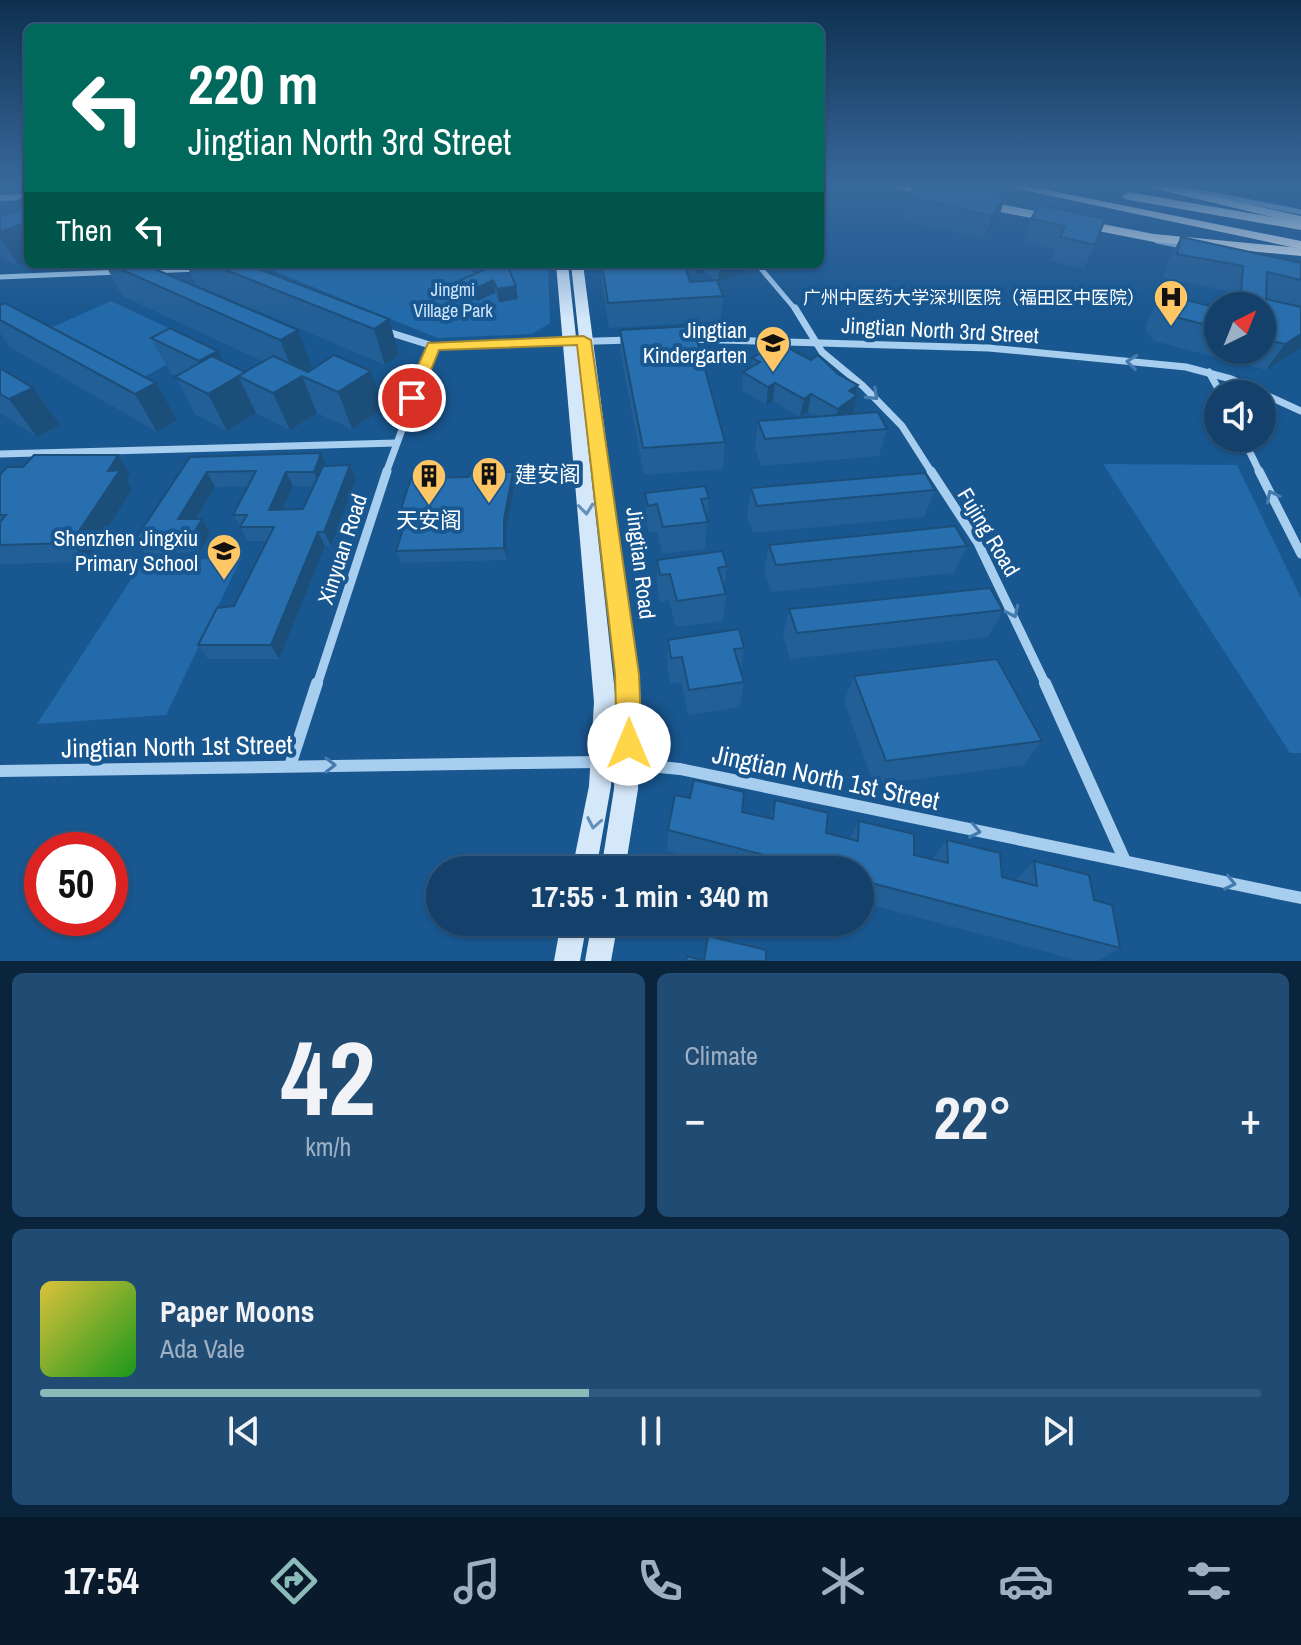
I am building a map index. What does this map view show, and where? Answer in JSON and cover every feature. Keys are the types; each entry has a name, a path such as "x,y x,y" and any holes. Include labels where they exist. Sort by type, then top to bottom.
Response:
{"highway":[{"path":"1223,230 1299,249"},
{"path":"1274,230 1301,235"}],"main road":[{"path":"1105,230 1178,241 1299,249"},
{"name":"Jingtian Road","path":"563,268 627,674 628,764 615,856"},
{"name":"Jingtian Road","path":"577,268 576,341 605,702 603,762 586,856"},
{"path":"567,961 571,936"},
{"path":"598,961 602,936"}],"street":[{"path":"1102,230 1212,253"},
{"path":"136,271 213,268"},
{"name":"Fujing Road","path":"761,268 790,300 822,352 863,386 902,426 978,543 1010,604 1125,861"},
{"path":"0,277 121,272"},
{"path":"377,327 433,346 641,339"},
{"name":"Jingtian North 3rd Street","path":"670,339 1029,350 1209,372 1301,411"},
{"name":"Xinyuan Road","path":"290,766 396,443 433,346"},
{"path":"1209,372 1213,380"},
{"path":"0,454 396,443"},
{"path":"1250,452 1301,554"},
{"name":"Jingtian North 1st Street","path":"0,771 603,762 680,769 1301,898"}],"green space":[{"name":"Jingmi Village Park","path":"267,268 548,268 550,323 532,334 437,338"},
{"path":"111,301 205,345 132,383 39,333"},
{"path":"1103,464 1237,465 1301,598 1301,753 1290,753"},
{"path":"241,558 166,715 37,724 143,561"}],"building":[{"path":"1063,230 1101,230 1095,245 1060,237"},
{"path":"1181,237 1301,263 1301,280 1267,272 1266,292 1241,292 1243,266 1177,254"},
{"path":"118,268 152,268 298,330 280,340"},
{"path":"221,268 256,268 389,319 374,329"},
{"path":"480,268 508,268 516,286 497,289 493,280 475,289 461,280 484,270"},
{"path":"603,268 685,268 690,282 717,280 723,296 608,303"},
{"path":"1162,294 1204,304 1204,324 1168,315 1159,305"},
{"path":"1276,301 1301,307 1301,334 1285,344 1276,342"},
{"path":"5,303 156,383 135,394 0,320 0,305"},
{"path":"693,326 725,442 643,448 620,330"},
{"path":"170,328 218,351 199,361 151,338"},
{"path":"779,343 811,360 818,355 838,374 858,385 849,391 857,395 838,409 811,394 804,399 775,383 768,387 743,372 760,362 752,358"},
{"path":"334,355 371,371 338,392 302,376 273,393 238,376 273,356 308,372"},
{"path":"212,356 245,372 208,394 175,377"},
{"path":"0,368 33,388 9,399 0,394"},
{"path":"878,412 887,429 765,439 758,421"},
{"path":"321,453 314,472 286,472 269,510 303,509 323,466 350,465 324,532 318,532 271,645 198,645 217,608 234,606 274,527 240,527 247,515 233,515 256,471 207,472 178,519 202,519 191,538 135,540 190,457"},
{"path":"34,455 118,455 108,471 120,470 71,543 0,545 0,522 6,515 0,515 0,475 7,467 23,467"},
{"path":"470,472 513,472 504,519 504,548 396,551 408,514 399,515 411,478 469,477"},
{"path":"925,473 935,490 757,506 751,488"},
{"path":"705,486 709,498 701,499 708,522 663,527 657,504 648,506 645,493"},
{"path":"955,526 967,546 776,565 769,545"},
{"path":"722,551 727,566 718,568 726,594 677,601 670,574 660,575 657,560"},
{"path":"990,588 1003,610 797,633 789,609"},
{"path":"739,629 744,648 734,649 744,682 689,690 682,657 671,658 668,640"},
{"path":"997,659 1042,741 886,761 854,676"},
{"path":"694,780 744,792 742,812 773,819 775,800 828,813 826,833 858,841 859,821 914,834 914,855 948,863 947,840 1000,853 1002,877 1037,886 1034,861 1089,875 1094,900 1112,905 1120,948 874,884 874,856 768,856 668,830 675,795 690,798"},
{"path":"708,936 766,950 766,961 704,961"},
{"path":"687,956 704,961 686,961"}],"place":[{"name":"广州中医药大学深圳医院（福田区中医院）","path":"1171,328"},
{"name":"Jingtian Kindergarten","path":"773,374"},
{"name":"建安阁","path":"489,505"},
{"name":"天安阁","path":"429,507"},
{"name":"Shenzhen Jingxiu Primary School","path":"224,582"}],"route":[{"path":"412,398 433,346 583,340 627,674 629,744"}]}
